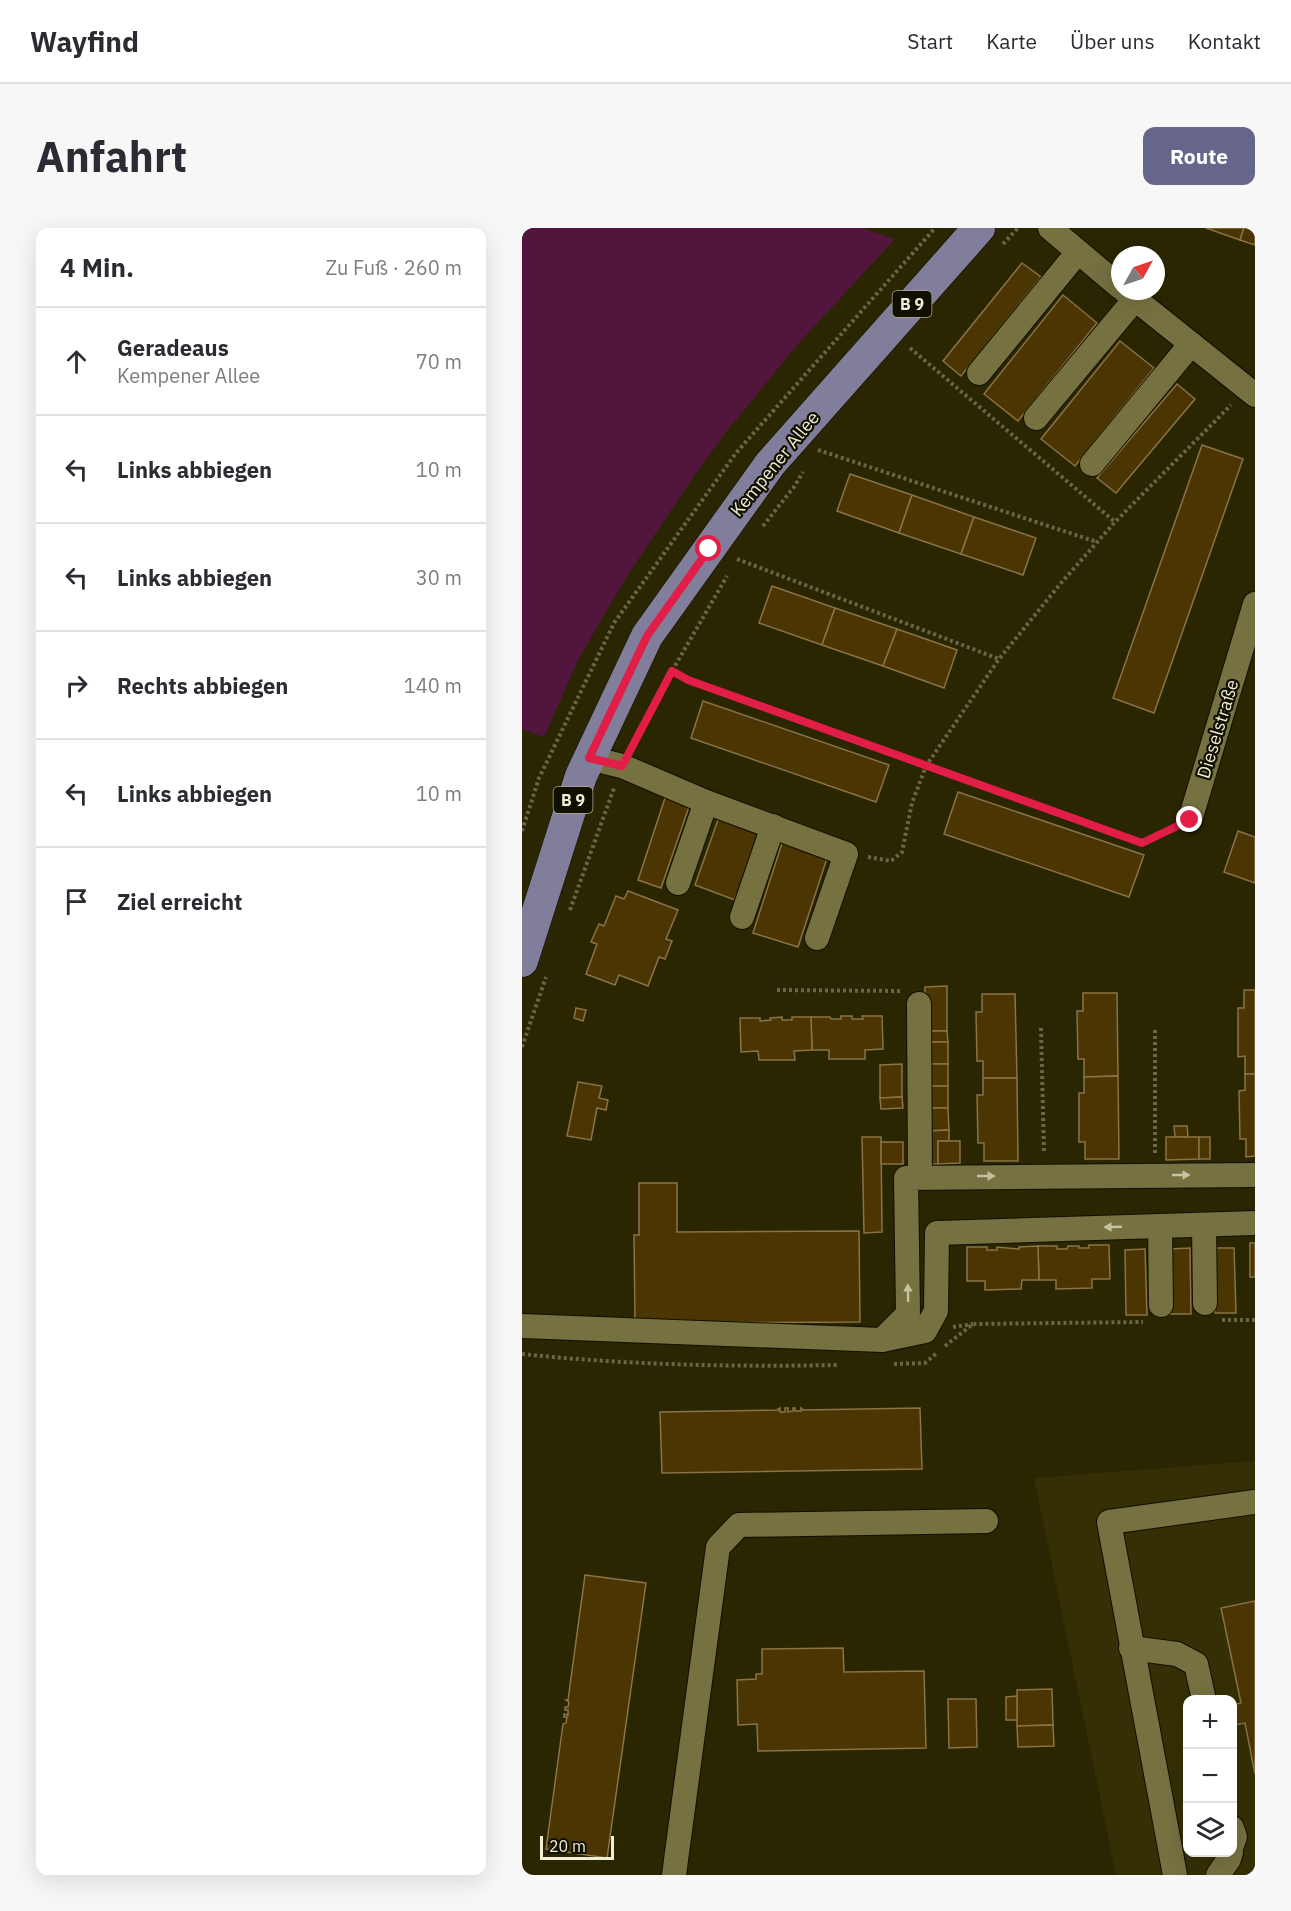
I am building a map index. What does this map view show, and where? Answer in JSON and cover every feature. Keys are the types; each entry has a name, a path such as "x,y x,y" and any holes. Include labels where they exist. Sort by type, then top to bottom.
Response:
{"main road":[{"name":"Kempener Allee","path":"534,968 581,776 647,636 770,464 889,331 990,237"}],"street":[{"path":"1050,228 1111,279"},
{"path":"979,373 1078,252"},
{"path":"1036,418 1121,300"},
{"path":"1137,300 1251,392"},
{"path":"1092,464 1191,344"},
{"name":"Dieselstraße","path":"1190,820 1255,604"},
{"path":"589,758 622,766 706,802 846,854 817,938"},
{"path":"678,883 706,802"},
{"path":"742,917 773,826"},
{"path":"919,1004 920,1177"},
{"path":"882,1340 908,1314 906,1178 1255,1175"},
{"path":"522,1326 882,1340 925,1331 936,1311 938,1233 1255,1223"},
{"path":"1204,1225 1205,1303"},
{"path":"1160,1226 1161,1305"},
{"path":"1175,1875 1109,1522 1255,1502"},
{"path":"674,1875 718,1547 739,1525 986,1521"},
{"path":"1131,1648 1177,1654 1196,1664 1203,1695"},
{"path":"1218,1875 1230,1857"}],"path":[{"path":"990,237 1018,228"},
{"path":"889,331 1115,522"},
{"path":"846,854 891,861 902,852 912,803 926,766 999,659 1115,522 1251,392"},
{"path":"811,459 824,440"},
{"path":"817,449 1097,542"},
{"path":"759,532 806,468"},
{"path":"567,920 622,766 672,671 737,558 744,550"},
{"path":"737,558 999,659"},
{"path":"672,671 688,680 1142,843 1190,820"},
{"path":"522,1047 534,968"},
{"path":"777,990 899,990 919,1004"},
{"path":"1041,1028 1044,1176"},
{"path":"1155,1028 1155,1175"}],"shaded area":[{"path":"522,228 862,228 895,239 799,343 726,432 692,479 627,576 579,658 544,737 522,729"},
{"path":"1255,1461 1255,1875 1116,1875 1034,1478"}],"building":[{"path":"1206,228 1244,228 1240,240"},
{"path":"1244,228 1255,228 1255,245 1240,240"},
{"path":"1022,263 1041,277 961,376 943,361"},
{"path":"1063,295 1097,323 1018,421 984,394"},
{"path":"1120,341 1154,368 1075,466 1041,439"},
{"path":"1177,384 1195,399 1116,493 1097,478"},
{"path":"1202,445 1243,459 1154,713 1113,698"},
{"path":"850,474 912,495 899,533 837,511"},
{"path":"912,495 974,517 961,554 899,533"},
{"path":"974,517 1036,538 1023,575 961,554"},
{"path":"772,586 835,608 822,645 759,623"},
{"path":"835,608 897,629 883,666 822,645"},
{"path":"897,629 957,650 944,688 883,666"},
{"path":"703,701 889,765 876,802 691,738"},
{"path":"958,792 1144,855 1129,897 944,834"},
{"path":"666,795 690,804 661,888 638,880"},
{"path":"720,814 761,829 735,900 695,885"},
{"path":"1238,831 1255,837 1255,883 1224,872"},
{"path":"783,840 828,855 798,947 753,933"},
{"path":"628,891 678,910 666,939 672,941 665,959 659,957 648,986 619,975 615,985 586,974 597,944 591,942 599,924 604,926 616,896 624,899"},
{"path":"947,986 947,1031 925,1031 925,987"},
{"path":"1244,990 1255,990 1255,1074 1245,1074 1245,1056 1238,1057 1238,1008 1244,1008"},
{"path":"1083,993 1117,993 1118,1076 1084,1077 1084,1059 1078,1059 1077,1011 1083,1011"},
{"path":"982,994 1015,994 1017,1078 983,1078 983,1061 977,1061 976,1012 982,1012"},
{"path":"576,1008 586,1010 583,1021 574,1018"},
{"path":"841,1016 863,1019 862,1016 882,1016 883,1049 865,1050 865,1059 829,1059 829,1050 812,1050 811,1017 841,1019"},
{"path":"782,1017 782,1020 792,1020 792,1017 811,1017 812,1050 794,1051 795,1060 759,1060 758,1051 741,1052 740,1018 760,1018 760,1021"},
{"path":"925,1031 947,1031 948,1042 925,1042"},
{"path":"925,1042 948,1042 948,1064 926,1064"},
{"path":"902,1064 902,1097 880,1098 880,1065"},
{"path":"926,1064 948,1064 948,1086 926,1086"},
{"path":"1245,1074 1255,1074 1255,1156 1246,1157 1246,1139 1240,1139 1239,1091 1245,1090"},
{"path":"1118,1076 1119,1159 1085,1159 1085,1142 1079,1142 1079,1093 1084,1093 1084,1077"},
{"path":"983,1078 1017,1078 1018,1161 984,1161 984,1143 978,1143 977,1095 983,1095"},
{"path":"578,1082 602,1086 599,1098 608,1100 606,1110 597,1108 591,1140 567,1136"},
{"path":"926,1086 948,1086 948,1108 926,1108"},
{"path":"902,1097 903,1108 881,1109 880,1098"},
{"path":"926,1108 948,1108 949,1130 926,1131"},
{"path":"1174,1126 1187,1126 1188,1137 1175,1137"},
{"path":"949,1130 949,1141 938,1141 938,1164 927,1164 926,1131"},
{"path":"862,1137 881,1137 882,1232 864,1233"},
{"path":"1166,1137 1199,1137 1199,1159 1166,1160"},
{"path":"1199,1137 1210,1137 1210,1159 1199,1159"},
{"path":"938,1141 960,1141 960,1163 938,1164"},
{"path":"881,1142 903,1142 903,1164 881,1164"},
{"path":"639,1183 677,1183 677,1232 859,1231 860,1322 635,1323 634,1235 639,1235"},
{"path":"1250,1243 1255,1243 1255,1277 1250,1277"},
{"path":"1089,1245 1109,1245 1110,1279 1092,1279 1092,1288 1056,1289 1056,1280 1039,1280 1038,1246 1057,1246 1057,1249 1067,1249 1068,1246 1089,1248"},
{"path":"1038,1246 1039,1280 1022,1280 1021,1289 985,1290 985,1281 967,1281 967,1247 987,1247 987,1250 997,1250 997,1247 1019,1249 1019,1247"},
{"path":"1190,1248 1191,1314 1170,1314 1169,1249"},
{"path":"1213,1248 1234,1248 1236,1313 1215,1313"},
{"path":"1145,1249 1147,1315 1126,1315 1125,1250"},
{"path":"780,1408 780,1412 785,1412 785,1408 788,1408 788,1412 793,1411 793,1408 795,1411 801,1411 801,1408 803,1410 920,1408 922,1469 662,1473 660,1412 778,1410"},
{"path":"585,1575 646,1583 607,1858 546,1849 563,1724 566,1723 567,1717 564,1717 564,1714 568,1715 565,1707 568,1707 569,1702 566,1700 568,1700"},
{"path":"1255,1601 1255,1774 1245,1723 1237,1724 1237,1704 1241,1703 1221,1608"},
{"path":"843,1648 844,1672 924,1671 926,1748 758,1751 757,1724 738,1725 737,1680 756,1679 756,1674 762,1674 762,1649"},
{"path":"1052,1689 1053,1725 1017,1726 1017,1690"},
{"path":"1017,1696 1017,1720 1006,1720 1006,1697"},
{"path":"948,1699 976,1699 977,1747 949,1748"},
{"path":"1053,1725 1054,1746 1018,1747 1017,1726"}],"route":[{"path":"709,549 647,636 589,758 622,766 672,671 688,680 1142,843 1190,820"}]}
